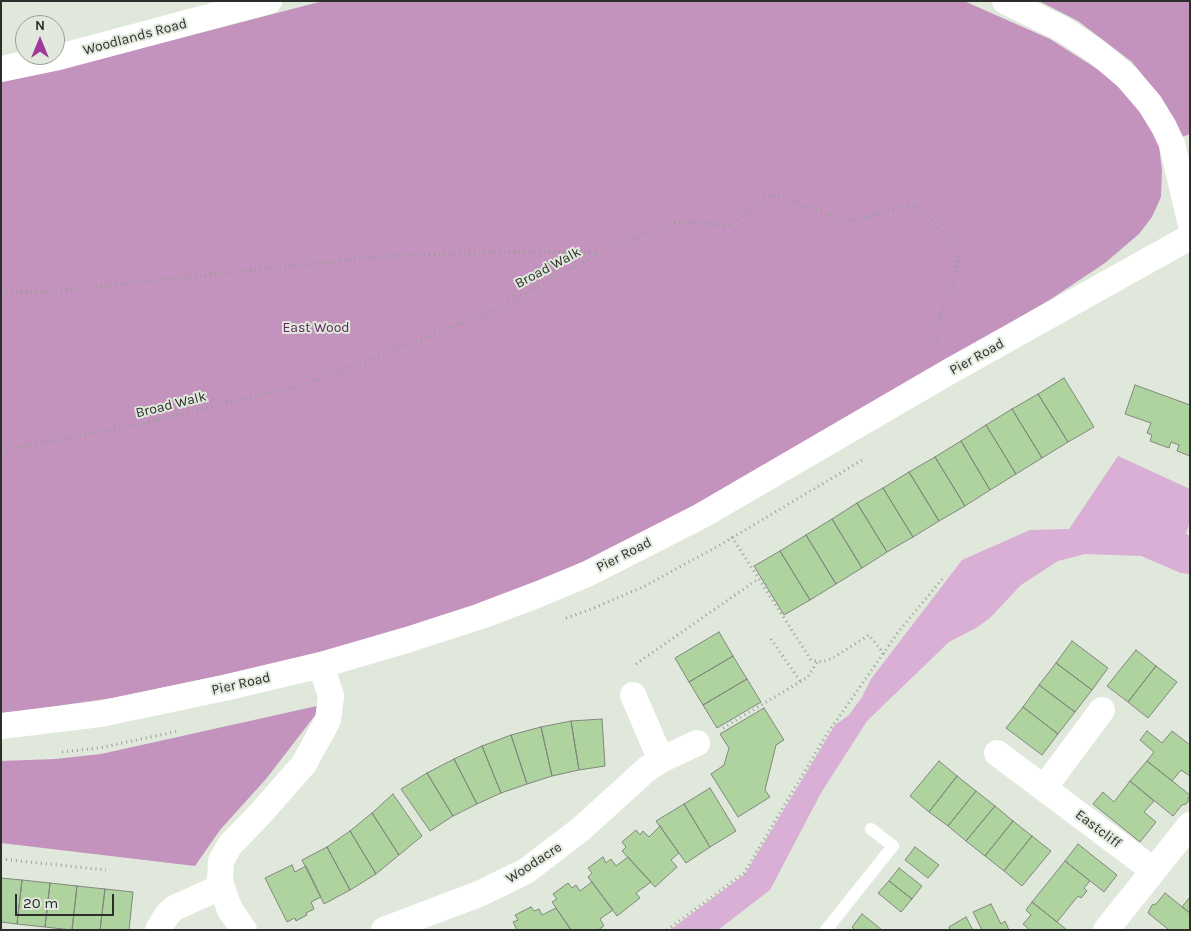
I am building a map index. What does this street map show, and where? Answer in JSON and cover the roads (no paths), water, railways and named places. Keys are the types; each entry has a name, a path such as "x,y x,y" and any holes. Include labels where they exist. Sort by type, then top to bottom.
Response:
{"street":[{"name":"Woodlands Road","path":"1,69 59,57 269,1"},
{"path":"1005,1 1064,30 1097,52 1127,77 1150,104 1172,144 1190,221"},
{"name":"Pier Road","path":"1,726 48,722 100,714 321,665 481,616 586,574 701,516 952,370 1190,237"},
{"path":"244,930 230,910 221,887 221,862 225,852 304,764 328,720 331,696 321,665"},
{"path":"633,694 661,760"},
{"path":"1044,788 1102,710"},
{"name":"Woodacre","path":"384,930 479,894 526,871 565,843 641,774 661,760 697,743"},
{"name":"Eastcliff","path":"997,753 1153,870"},
{"path":"1106,930 1190,825"},
{"path":"158,930 166,915 174,908 221,887"}],"lane":[{"path":"826,930 893,846 871,828"}],"park label":[{"name":"East Wood","path":"316,328"}]}
